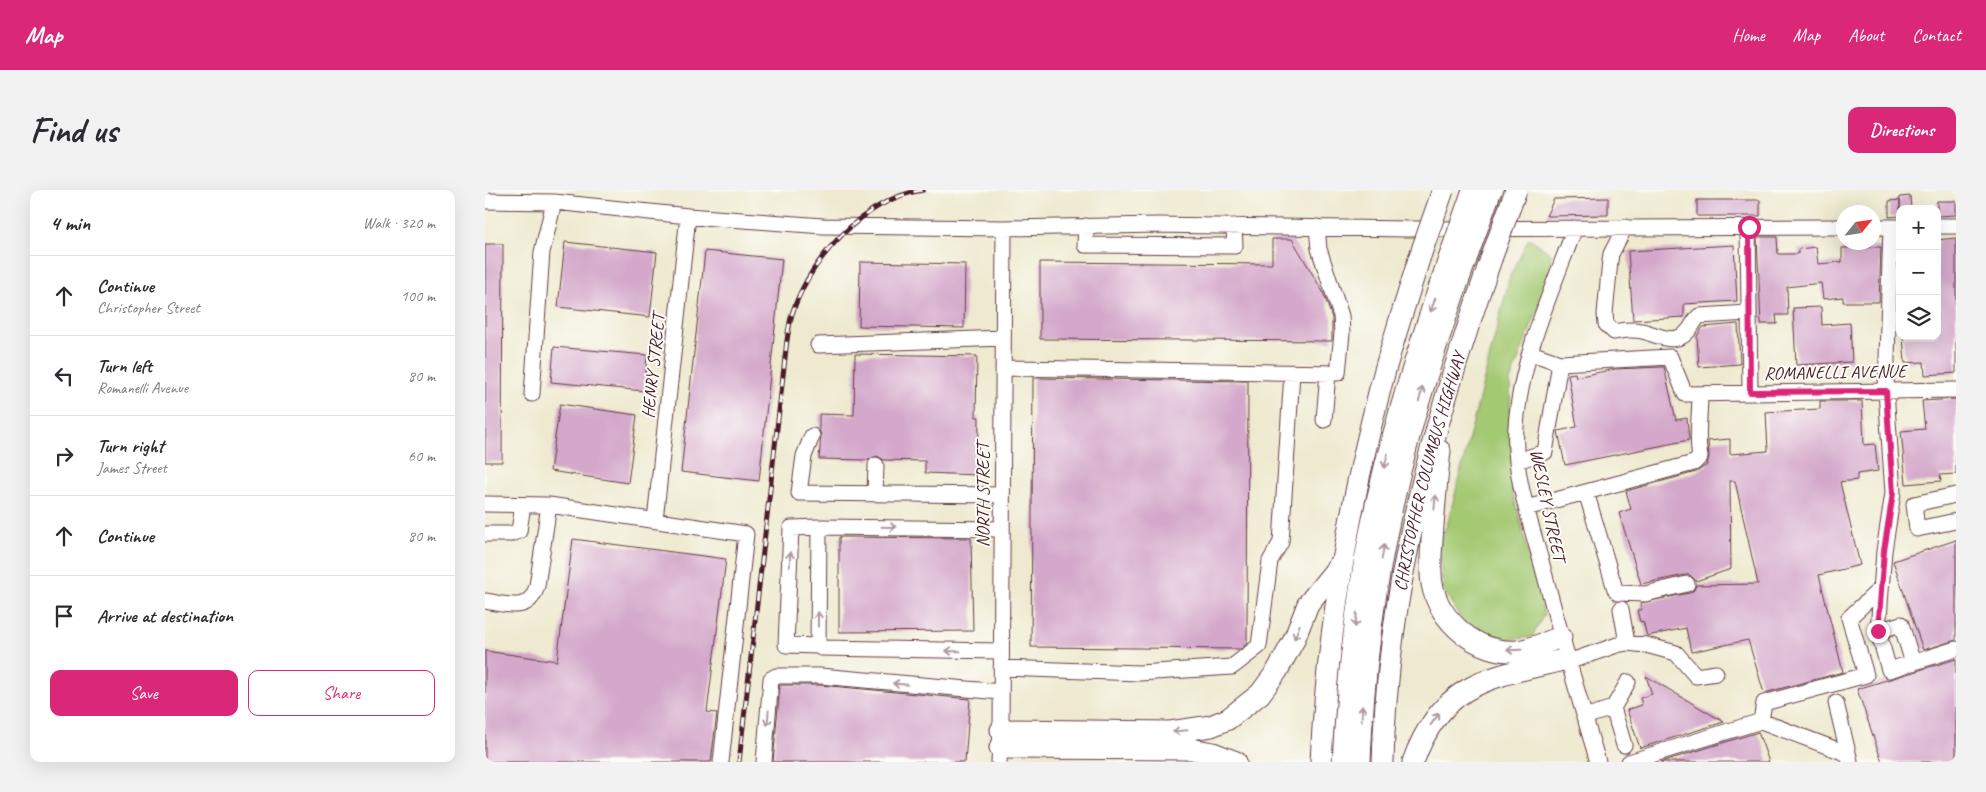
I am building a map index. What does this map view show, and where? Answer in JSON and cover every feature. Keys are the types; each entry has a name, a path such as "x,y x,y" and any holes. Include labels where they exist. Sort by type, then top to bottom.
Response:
{"highway":[{"path":"1321,762 1330,645 1341,562 1362,460 1380,387 1419,259 1443,190"},
{"name":"CHRISTOPHER COLUMBUS HIGHWAY","path":"1360,762 1366,667 1371,626 1392,507 1457,259 1473,190"},
{"name":"CHRISTOPHER COLUMBUS HIGHWAY","path":"1343,762 1352,652 1363,570 1374,514 1405,394 1457,259 1491,190"},
{"name":"CHRISTOPHER COLUMBUS HIGHWAY","path":"1383,762 1390,662 1405,558 1422,478 1444,399 1516,190"},
{"path":"1444,399 1431,550 1432,584 1438,602 1448,618 1461,632 1479,644 1499,650 1517,651 1561,638"},
{"path":"1000,747 1170,732 1211,726 1228,719 1260,694 1294,640 1308,604 1341,562"},
{"path":"1413,762 1429,727 1457,695 1473,685 1493,677 1568,660"},
{"path":"1000,747 1191,749 1213,753 1237,762"}],"street":[{"path":"485,201 554,202 689,216 823,226 1004,228 1234,226 1408,229 1836,227"},
{"path":"532,394 542,252 554,202"},
{"name":"HENRY STREET","path":"655,520 689,216"},
{"path":"1086,226 1085,246 1235,246 1234,226"},
{"path":"1881,227 1895,226 1886,391 1893,493 1884,551 1878,631 1889,670 1956,649"},
{"path":"1941,226 1956,226"},
{"path":"1003,368 1338,373 1342,333 1341,316 1319,249 1317,227"},
{"path":"1625,227 1611,254 1610,261 1605,314 1606,324 1613,332 1629,329 1662,338 1675,339 1683,336 1699,316 1749,313"},
{"path":"1749,227 1750,392"},
{"name":"NORTH STREET","path":"1000,747 1004,228"},
{"name":"WESLEY STREET","path":"1575,228 1531,352 1516,427 1517,461 1526,508 1596,761"},
{"path":"818,345 1003,338"},
{"path":"1526,508 1676,469 1693,463 1700,457 1697,444 1700,419 1692,394 1670,357 1560,363 1531,352"},
{"path":"1517,461 1545,452 1560,363"},
{"path":"1001,668 1139,673 1232,667 1259,646 1270,561 1281,542 1293,373"},
{"path":"1324,420 1327,373"},
{"name":"ROMANELLI AVENUE","path":"1692,394 1956,390"},
{"path":"812,436 804,456 799,493 1002,495"},
{"path":"875,494 876,465"},
{"path":"1586,492 1615,589 1618,593 1645,594 1687,584"},
{"path":"1956,496 1914,504 1917,529 1956,521"},
{"path":"485,504 549,504 746,534 721,762"},
{"path":"485,534 511,534 519,531 523,504"},
{"path":"485,601 519,606 533,598 537,586 549,504"},
{"path":"819,527 820,676"},
{"path":"1001,651 786,645 791,528 1002,529"},
{"path":"1761,721 1764,703 1866,675 1849,618 1881,588"},
{"path":"1621,609 1627,643"},
{"path":"1878,631 1901,624 1913,663"},
{"path":"1568,660 1627,643 1646,645 1677,653 1695,676 1716,673"},
{"path":"763,762 771,680 776,676 820,676 1001,692"},
{"path":"1585,717 1613,708 1628,682"},
{"path":"1836,703 1849,758"},
{"path":"1613,708 1624,745"},
{"path":"1629,762 1761,721 1849,758"}],"green space":[{"path":"1529,238 1551,254 1549,281 1510,381 1512,490 1544,614 1532,637 1503,640 1463,622 1443,589 1439,545 1448,522 1510,276"}],"building":[{"path":"1910,196 1911,205 1900,205 1900,197"},
{"path":"1608,198 1608,215 1546,216 1554,199"},
{"path":"1697,200 1760,200 1760,216 1697,216"},
{"path":"1900,200 1900,205 1896,205 1896,216 1889,217 1889,201"},
{"path":"1937,201 1956,201 1956,215 1941,216 1941,205 1937,205"},
{"path":"1757,237 1777,237 1778,254 1798,254 1798,249 1816,247 1818,264 1842,262 1842,250 1881,250 1879,302 1843,302 1843,297 1823,299 1821,283 1787,287 1788,315 1776,315 1777,324 1761,324"},
{"path":"1956,238 1956,373 1925,375 1924,362 1905,363 1903,340 1941,340 1941,240"},
{"path":"1272,239 1292,239 1323,292 1332,318 1332,341 1040,339 1040,262 1272,264"},
{"path":"565,242 657,252 650,317 558,307"},
{"path":"485,244 503,244 502,462 485,462"},
{"path":"1734,245 1737,301 1684,304 1684,317 1633,320 1628,251"},
{"path":"705,251 782,259 759,481 681,472"},
{"path":"860,262 965,264 964,328 859,326"},
{"path":"1821,307 1822,325 1850,323 1852,362 1796,365 1793,308"},
{"path":"1738,324 1740,364 1699,367 1697,336 1703,327"},
{"path":"554,347 647,355 644,391 551,382"},
{"path":"855,354 977,356 976,417 979,417 978,475 925,473 925,461 884,460 877,456 868,460 819,459 821,435 819,430 819,414 854,415"},
{"path":"1664,367 1676,420 1687,418 1689,440 1565,465 1558,431 1577,427 1568,374 1575,373 1576,377 1615,369"},
{"path":"1033,378 1248,381 1247,643 1241,649 1031,647"},
{"path":"1956,399 1956,474 1940,475 1941,481 1906,484 1901,431 1925,429 1922,401"},
{"path":"1820,401 1862,401 1864,445 1875,444 1878,471 1857,474 1857,480 1840,482 1860,565 1819,575 1843,672 1764,693 1748,640 1691,652 1686,628 1647,636 1643,621 1640,622 1637,610 1642,610 1640,603 1689,593 1694,590 1696,585 1758,584 1735,481 1730,481 1731,569 1696,581 1690,575 1685,575 1641,584 1619,513 1631,509 1626,491 1696,472 1707,465 1709,456 1708,441 1730,439 1730,454 1768,451 1766,412 1820,409"},
{"path":"560,404 637,415 628,483 550,471"},
{"path":"839,537 971,538 973,631 839,632"},
{"path":"573,539 726,559 707,712 717,713 711,762 485,762 485,651 557,661"},
{"path":"1956,540 1956,640 1923,650 1893,561"},
{"path":"1956,659 1956,762 1882,762 1857,689"},
{"path":"1646,676 1724,722 1640,748 1627,710 1642,705 1640,698 1652,694"},
{"path":"780,685 820,685 970,699 965,762 773,762"},
{"path":"1758,732 1769,762 1661,762"}],"railway":[{"path":"739,762 787,340 792,314 800,293 812,273 842,235 880,205 901,196 923,190"}],"route":[{"path":"1749,227 1750,392 1886,391 1893,493 1884,551 1878,631"}]}
